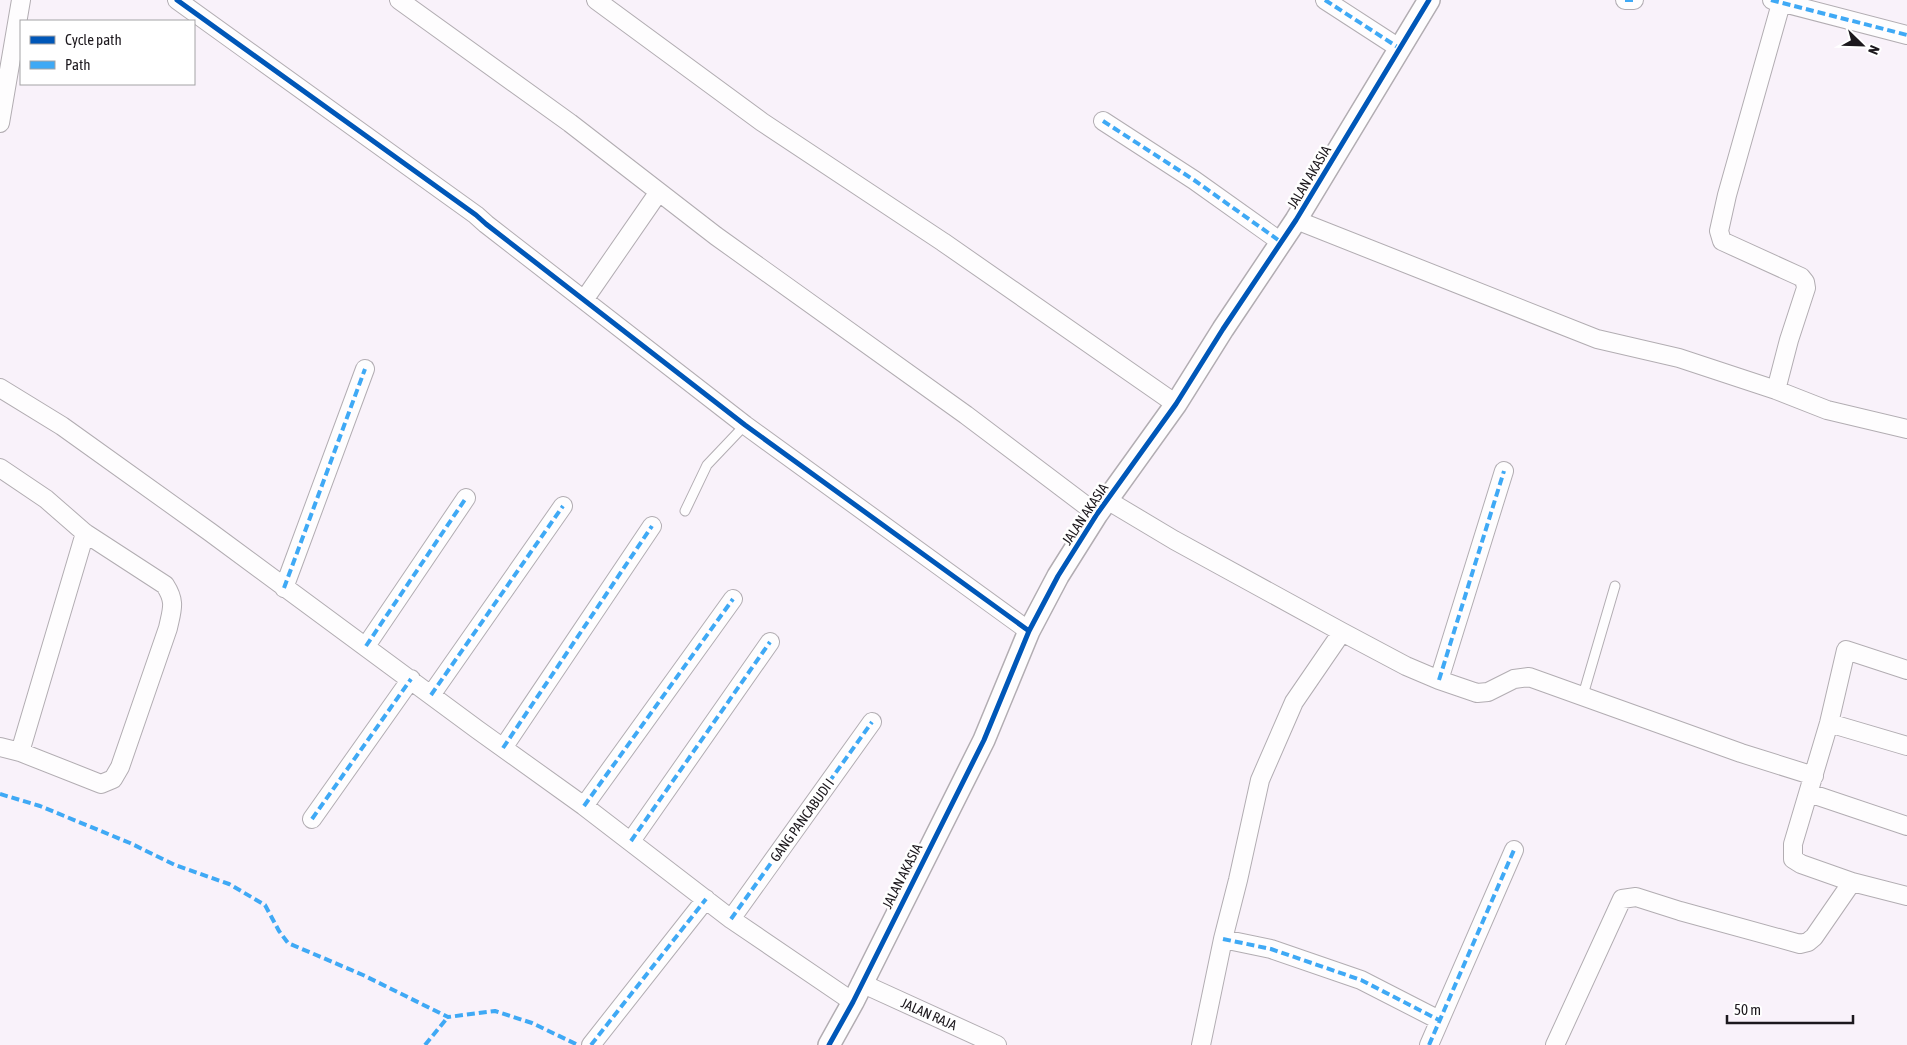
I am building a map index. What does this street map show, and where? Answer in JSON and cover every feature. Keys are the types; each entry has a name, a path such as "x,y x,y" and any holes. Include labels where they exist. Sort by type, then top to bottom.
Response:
{"street":[{"path":"0,123 20,0"},
{"path":"177,0 476,215 746,424 1029,631"},
{"path":"399,0 570,123 658,193 966,416 1102,507 1174,540 1406,666 1439,680 1477,693 1488,692 1514,679 1529,677 1741,753 1814,776"},
{"path":"596,0 762,122 943,242 1176,404"},
{"path":"1325,0 1399,48"},
{"name":"JALAN AKASIA","path":"830,1045 984,740 1029,631 1058,576 1102,507 1176,404 1222,329 1296,220 1429,0"},
{"path":"1625,0 1634,0"},
{"path":"1776,390 1789,340 1806,288 1805,282 1801,277 1722,241 1719,231 1778,1 1907,35"},
{"path":"1103,121 1194,180 1281,242"},
{"path":"584,300 658,193"},
{"path":"1296,220 1597,339 1680,358 1776,390 1827,410 1907,429"},
{"path":"284,588 365,369"},
{"name":"JALAN RAJA","path":"0,388 62,426 210,532 584,806 732,918 857,993 997,1045"},
{"path":"0,468 46,499 85,533 165,585 174,604 168,628 120,768 113,779 101,784 0,746"},
{"path":"1439,680 1504,471"},
{"path":"366,646 466,498"},
{"path":"430,695 563,506"},
{"path":"503,748 652,526"},
{"path":"20,752 85,533"},
{"path":"584,806 733,598"},
{"path":"1201,1045 1223,939 1260,780 1294,702 1342,632"},
{"path":"631,841 770,642"},
{"path":"1907,670 1846,650 1829,723 1793,844 1793,859 1801,864 1852,882 1907,896"},
{"path":"312,819 411,679"},
{"name":"GANG PANCABUDI I","path":"732,918 872,722"},
{"path":"1829,723 1907,746"},
{"path":"1809,793 1907,826"},
{"path":"1428,1045 1514,850"},
{"path":"1555,1045 1622,899 1636,896 1680,911 1800,944 1808,942 1814,937 1852,882"},
{"path":"591,1045 706,899"},
{"path":"1223,939 1271,949 1361,980 1439,1020"}],"lane":[{"path":"685,511 708,465 746,424"},
{"path":"1583,695 1615,586"}],"marked path":[{"path":"1325,0 1399,48"},
{"path":"1625,0 1634,0"},
{"path":"1771,0 1907,35"},
{"path":"1103,121 1194,180 1281,242"},
{"path":"284,588 365,369"},
{"path":"1439,680 1504,471"},
{"path":"366,646 466,498"},
{"path":"431,695 563,506"},
{"path":"503,748 652,526"},
{"path":"584,806 733,599"},
{"path":"631,841 770,642"},
{"path":"312,819 411,679"},
{"path":"731,919 872,722"},
{"path":"0,794 40,806 130,843 175,865 229,884 265,905 288,943 363,975 448,1017 495,1011 532,1023 578,1045"},
{"path":"1429,1045 1514,850"},
{"path":"591,1045 706,899"},
{"path":"1223,939 1271,949 1361,980 1439,1020"},
{"path":"425,1045 448,1017"}],"cycle path":[{"path":"177,0 476,215 745,425 1029,631"},
{"path":"829,1045 853,1002 984,740 1029,631 1058,576 1097,514 1176,404 1223,329 1296,220 1429,0"}]}
